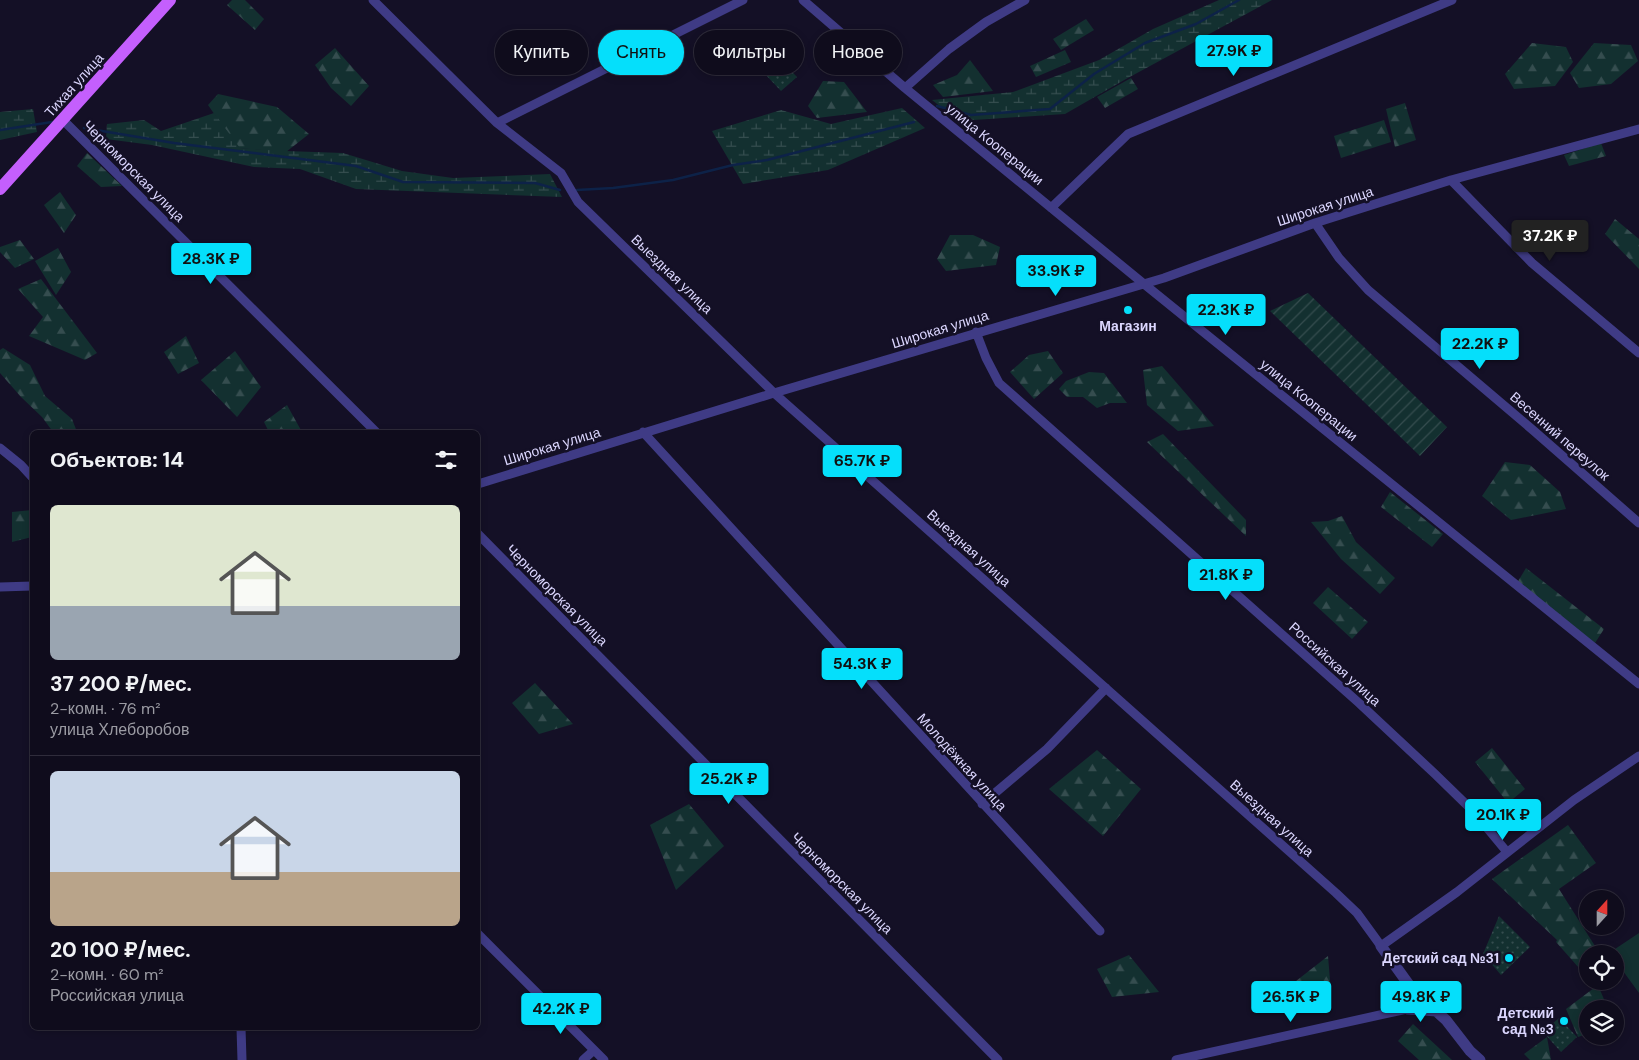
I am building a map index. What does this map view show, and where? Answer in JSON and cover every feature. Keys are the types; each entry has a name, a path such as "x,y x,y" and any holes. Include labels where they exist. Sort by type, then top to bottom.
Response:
{"main road":[{"name":"Тихая улица","path":"0,190 170,0"}],"street":[{"name":"Выездная улица","path":"373,0 497,123 561,173 578,202 774,393 1336,894 1357,914 1381,946"},
{"path":"497,123 744,0"},
{"name":"улица Кооперации","path":"803,0 905,88 1051,208 1639,684"},
{"path":"905,88 949,49 986,22 1025,0"},
{"path":"1051,208 1128,134 1452,0"},
{"name":"Черноморская улица","path":"63,120 374,430"},
{"name":"Широкая улица","path":"480,483 643,432 976,332 1144,284 1314,223 1452,180 1639,129"},
{"path":"1452,180 1532,263 1639,353"},
{"name":"Весенний переулок","path":"1314,223 1339,258 1368,290 1639,523"},
{"name":"Российская улица","path":"976,332 986,358 999,383 1421,761 1473,811 1507,852"},
{"name":"Молодёжная улица","path":"643,432 1100,931"},
{"path":"0,448 30,475"},
{"name":"Черноморская улица","path":"480,536 998,1060"},
{"path":"0,587 30,586"},
{"path":"982,804 1047,748 1106,688"},
{"path":"1480,1060 1437,1011 1412,989 1381,946 1457,892 1574,800 1639,756"},
{"path":"480,936 604,1060"},
{"path":"1407,1009 1412,997 1412,989"},
{"path":"1176,1060 1197,1058 1407,1009 1437,1011"},
{"path":"241,1030 242,1060"},
{"path":"583,1060 594,1050"}],"green space":[{"path":"232,0 245,0 264,19 255,30 227,5"},
{"path":"1219,0 1272,0 1065,114 959,121 932,100 1013,92 1099,60 1153,29"},
{"path":"1086,19 1094,30 1061,50 1053,39"},
{"path":"1532,43 1566,47 1573,62 1555,86 1514,89 1505,74"},
{"path":"1594,43 1631,45 1638,61 1611,84 1579,88 1570,73"},
{"path":"335,48 369,86 351,106 331,88 315,65"},
{"path":"1065,50 1071,62 1036,77 1030,66"},
{"path":"970,60 993,91 943,97 933,85 957,75"},
{"path":"766,75 795,75 797,77 781,91"},
{"path":"1131,78 1138,89 1105,108 1097,97"},
{"path":"823,81 844,82 867,112 817,118 808,106"},
{"path":"218,94 277,107 309,134 286,152 238,148 208,105"},
{"path":"1405,103 1416,140 1395,147 1386,109"},
{"path":"902,108 925,128 828,170 743,184 712,131 781,110 831,124"},
{"path":"33,109 37,132 0,140 0,112"},
{"path":"214,113 240,148 343,153 402,171 453,178 550,174 562,197 356,189 300,169 254,167 152,145 106,139 107,124 144,120 161,131"},
{"path":"1384,120 1391,142 1341,158 1334,136"},
{"path":"1601,143 1606,156 1569,166 1564,155"},
{"path":"87,153 122,186 101,187 77,166"},
{"path":"60,192 76,215 64,233 44,205"},
{"path":"1615,219 1639,239 1639,269 1605,234"},
{"path":"950,235 973,235 1000,247 996,265 946,271 937,259"},
{"path":"20,240 34,259 15,268 0,252 0,247"},
{"path":"58,248 71,272 56,295 35,261"},
{"path":"41,279 97,353 85,360 29,336 43,317 18,289"},
{"path":"1308,293 1447,427 1420,456 1270,311"},
{"path":"186,336 199,363 178,374 164,352"},
{"path":"3,348 30,365 45,396 72,419 76,430 52,430 42,417 0,373 0,350"},
{"path":"235,351 261,387 237,417 201,380"},
{"path":"1048,351 1063,373 1034,399 1010,372 1029,355"},
{"path":"1162,366 1214,426 1178,431 1147,405 1143,370"},
{"path":"1089,372 1104,373 1127,403 1110,403 1097,408 1083,397 1067,397 1059,389 1066,381"},
{"path":"287,405 301,430 268,430 264,422"},
{"path":"1163,434 1246,520 1246,536 1147,442"},
{"path":"1505,462 1530,465 1560,492 1566,509 1511,520 1482,496"},
{"path":"1390,492 1443,534 1432,547 1381,507"},
{"path":"30,510 30,538 12,542 12,512"},
{"path":"1342,516 1356,542 1395,578 1380,594 1341,559 1311,522 1328,521"},
{"path":"1526,568 1604,629 1595,643 1517,583"},
{"path":"1328,587 1368,622 1352,639 1313,603"},
{"path":"535,683 573,724 539,734 512,703"},
{"path":"1492,748 1525,789 1508,803 1475,762"},
{"path":"1097,750 1141,789 1103,836 1049,789"},
{"path":"689,804 724,846 676,890 650,825"},
{"path":"1568,825 1596,863 1559,889 1579,921 1579,935 1588,935 1594,945 1579,945 1579,968 1556,942 1557,940 1492,879"},
{"path":"1499,916 1530,947 1501,975 1483,954"},
{"path":"1639,933 1639,993 1624,972 1624,945 1621,945"},
{"path":"1129,955 1159,992 1112,997 1097,969"},
{"path":"1328,956 1331,992 1310,1003 1296,981"},
{"path":"1591,990 1600,990 1604,1000 1579,1000 1578,1037 1566,1009"},
{"path":"1559,1018 1577,1037 1561,1052 1543,1032"},
{"path":"1413,1024 1452,1060 1419,1060 1398,1041"},
{"path":"1547,1037 1551,1060 1530,1060 1524,1054"}],"waterway":[{"path":"937,106 971,115 1050,109 1094,74 1145,43 1196,24 1239,0"},
{"path":"0,130 52,122"},
{"path":"577,190 613,188 673,180 733,165 767,160 914,122"},
{"path":"84,128 174,143 356,166 403,182 535,183 560,190"}],"place":[{"name":"Магазин","path":"1128,310"},
{"name":"Детский сад №31","path":"1509,958"},
{"name":"Детский сад №3","path":"1564,1021"}]}
